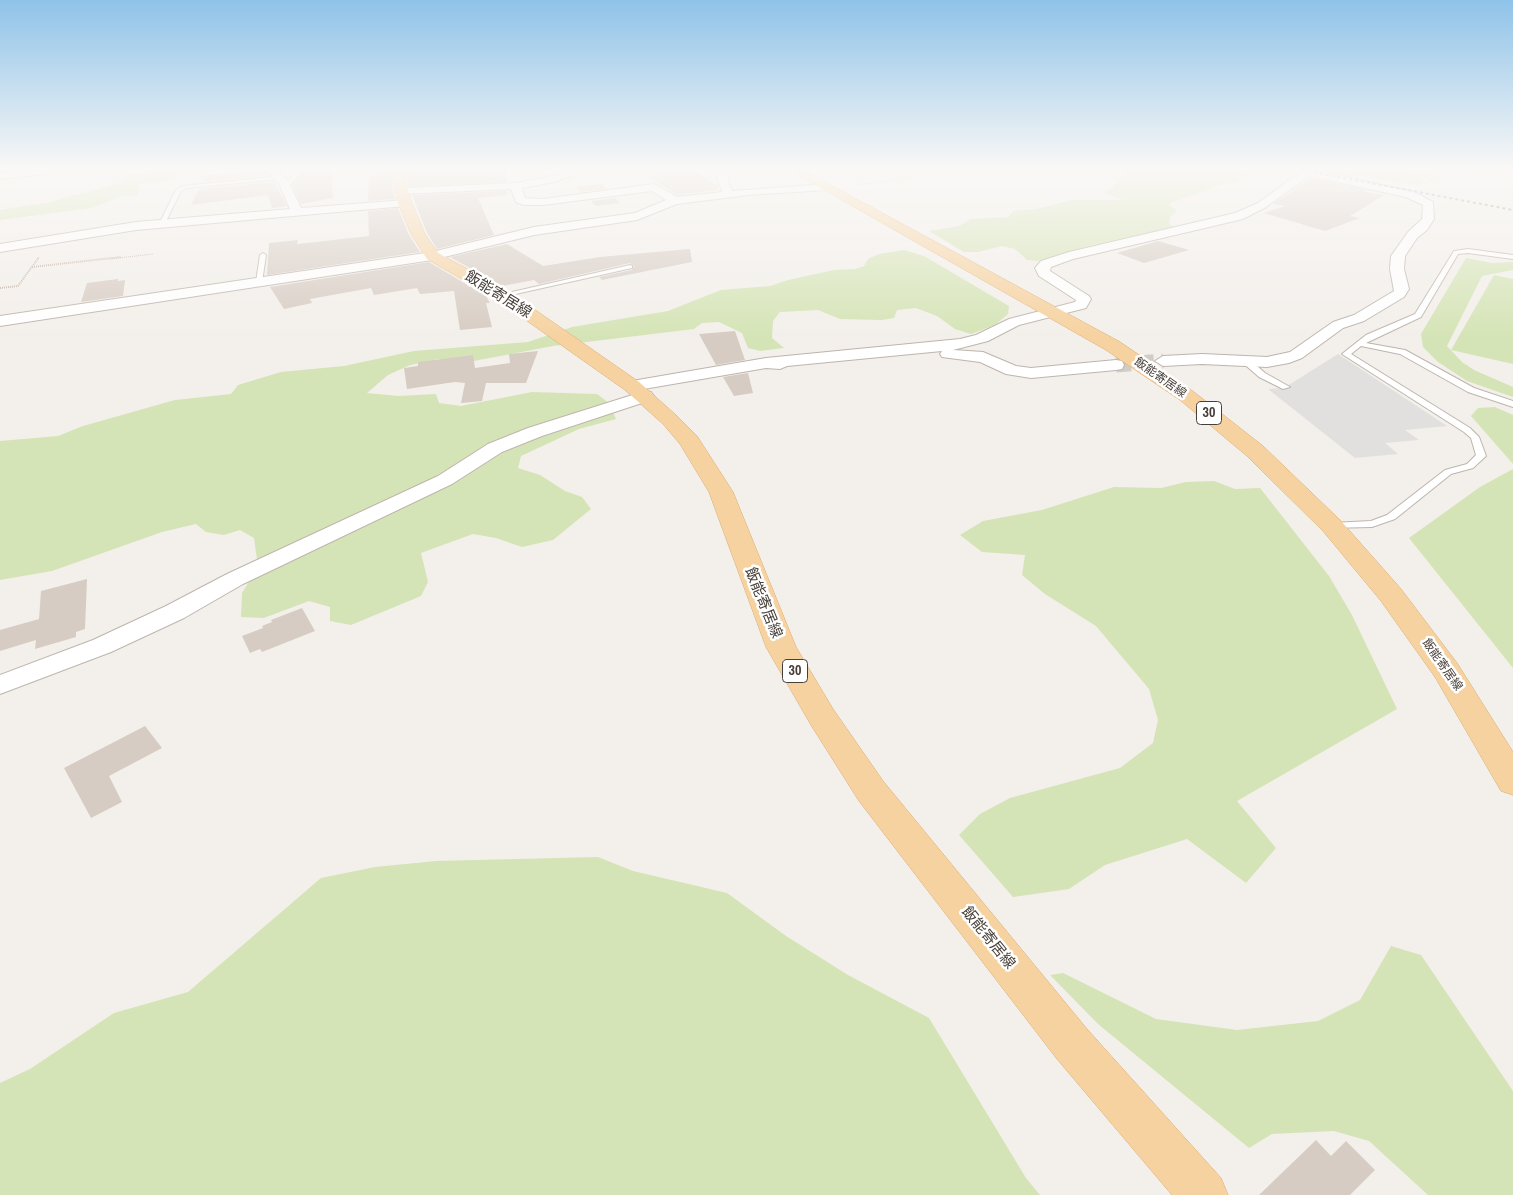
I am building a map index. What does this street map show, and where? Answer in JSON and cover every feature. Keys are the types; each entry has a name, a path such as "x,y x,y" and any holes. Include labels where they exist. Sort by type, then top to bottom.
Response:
{"main road":[{"name":"飯能寄居線","path":"415,226 418,234 432,256 502,295 638,391 689,441 721,492 782,647 822,717 871,791 1072,1044 1204,1195"},
{"name":"飯能寄居線","path":"896,226 1055,313 1127,355 1187,396 1255,451 1332,526 1391,595 1436,656 1482,727 1513,781"}],"street":[{"path":"0,248 149,226"},
{"path":"0,321 432,256 534,231 570,226"},
{"path":"0,686 102,646 175,612 252,570 445,480 495,448 638,391 766,363 960,344 982,338 1014,322 1081,305 1084,299 1044,273 1042,268 1051,262 1199,226"},
{"path":"1163,361 1202,359 1267,362 1296,355 1338,325 1359,318 1396,297 1402,289 1397,269 1398,256 1404,244 1424,226"},
{"path":"766,363 803,365 954,354 983,357 1012,370 1031,373 1116,365"}],"lane":[{"path":"1332,526 1372,524 1391,518 1448,472 1470,466 1481,456 1475,437 1467,430 1346,354 1361,344 1418,315 1456,252 1468,251 1513,257"},
{"path":"259,282 263,255"},
{"path":"502,295 630,267"},
{"path":"1361,344 1402,352 1471,390 1513,404"},
{"path":"1246,361 1262,375 1286,387"}],"path":[{"path":"0,288 18,286 42,254 45,240"},
{"path":"32,268 153,254"}],"green space":[{"path":"959,226 1173,227 1088,246 1038,261 1027,260 1015,249 1002,246 978,252 964,252 929,231"},
{"path":"904,250 924,256 1009,306 1008,314 995,325 971,334 955,329 937,316 916,308 897,310 894,318 882,320 840,319 818,310 780,312 773,321 772,338 784,348 760,351 748,348 742,333 719,322 702,323 694,329 553,346 474,361 438,359 410,365 388,375 367,393 398,396 436,394 439,403 461,406 532,392 597,394 609,403 616,419 579,429 521,456 518,468 540,475 565,491 582,497 591,509 553,540 522,547 496,538 473,534 421,553 428,582 421,596 351,625 330,621 330,607 309,601 264,618 241,617 242,593 258,567 254,538 240,530 224,535 206,532 196,524 162,532 52,571 0,580 0,441 58,436 83,426 175,400 231,394 238,385 281,372 344,366 414,351 528,342 572,327 668,311 721,290 770,286 834,270 855,269 864,266 868,259 879,254"},
{"path":"1466,258 1492,263 1513,262 1513,270 1482,276 1447,346 1462,362 1474,370 1513,387 1513,397 1467,381 1438,362 1423,347 1421,334"},
{"path":"1494,275 1513,279 1513,364 1451,350"},
{"path":"1495,407 1513,415 1513,464 1471,416 1478,408"},
{"path":"1513,469 1513,668 1409,538 1480,487"},
{"path":"1214,481 1235,489 1260,488 1329,576 1352,615 1397,709 1237,801 1276,848 1246,883 1187,839 1105,865 1069,889 1013,897 959,835 980,814 1010,798 1120,768 1153,743 1158,720 1149,689 1096,626 1045,594 1022,575 1025,555 982,552 960,535 983,521 1042,510 1114,487 1161,488 1186,482"},
{"path":"598,857 633,871 727,893 786,936 848,975 929,1018 1026,1178 1040,1195 0,1195 0,1083 30,1069 114,1013 188,992 321,878 375,867 436,861"},
{"path":"1391,946 1421,955 1513,1091 1513,1195 1428,1195 1369,1141 1334,1131 1272,1134 1249,1148 1098,1024 1050,975 1063,973 1156,1019 1237,1030 1318,1021 1360,1000"}],"shaded area":[{"path":"1338,354 1447,426 1405,430 1419,440 1385,443 1398,454 1355,458 1268,389 1284,388"}],"building":[{"path":"369,226 405,226 420,252 267,275 269,243 298,240 297,244 369,236"},
{"path":"424,226 490,226 494,235 437,249"},
{"path":"1307,226 1339,226 1325,231"},
{"path":"1158,241 1189,250 1144,263 1117,253"},
{"path":"507,244 543,266 600,257 690,249 692,262 602,280 599,277 632,270 634,266 630,263 539,284 534,280 502,286 450,257"},
{"path":"429,262 486,296 490,303 486,303 492,327 460,330 454,291 420,294 417,288 374,295 371,288 310,299 312,303 284,309 270,287"},
{"path":"118,279 118,281 125,280 123,296 81,302 87,283"},
{"path":"735,331 745,360 716,365 699,334"},
{"path":"538,351 526,383 486,383 482,401 461,403 465,383 455,382 407,389 404,368 418,366 418,362 473,355 475,368 510,363 509,354"},
{"path":"748,373 753,393 734,396 723,377"},
{"path":"87,579 85,629 76,632 76,637 35,649 36,640 0,651 0,630 39,619 41,591"},
{"path":"302,608 315,631 262,652 260,649 250,653 242,636 263,628 262,626 272,622 271,620"},
{"path":"145,726 162,748 109,776 122,802 91,818 64,768"},
{"path":"1316,1140 1331,1156 1346,1141 1375,1170 1350,1195 1259,1195"}],"tunnel":[{"path":"1116,365 1163,361"}]}
